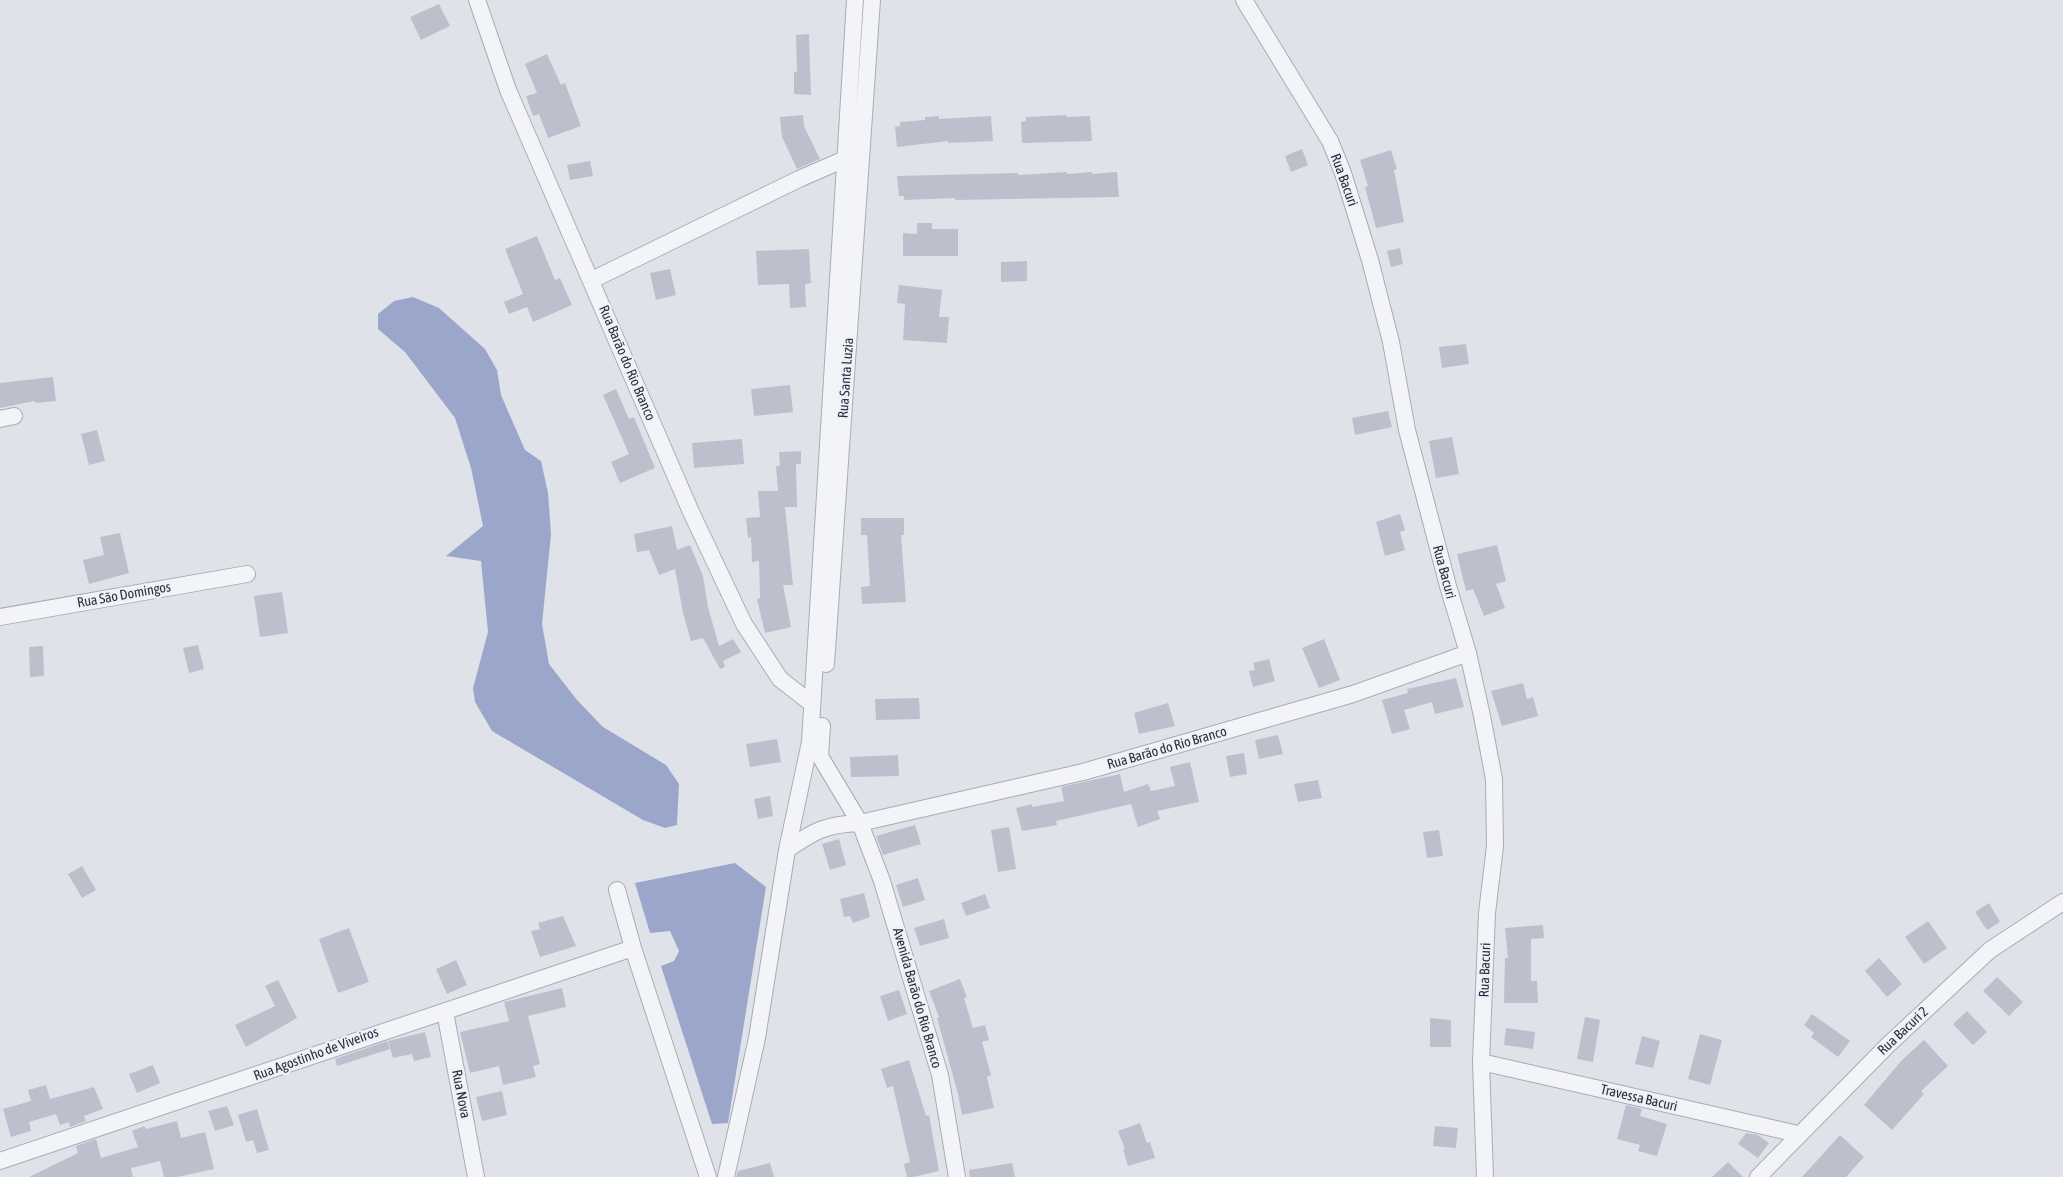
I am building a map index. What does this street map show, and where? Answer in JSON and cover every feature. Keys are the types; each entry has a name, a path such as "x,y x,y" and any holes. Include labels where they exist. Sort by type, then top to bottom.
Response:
{"street":[{"name":"Rua Barão do Rio Branco","path":"478,0 508,90 692,512 744,624 780,679 812,704"},
{"name":"Rua Santa Luzia","path":"810,742 855,0"},
{"name":"Rua Santa Luzia","path":"820,756 872,0"},
{"name":"Rua Bacuri","path":"1244,0 1330,142 1343,173 1375,278 1391,342 1407,430 1448,586 1468,653 1494,779 1495,846 1487,913 1481,1062 1485,1177"},
{"path":"592,280 799,179 845,159 860,171"},
{"name":"Rua São Domingos","path":"0,617 247,574"},
{"name":"Rua Barão do Rio Branco","path":"860,823 1092,770 1353,694 1468,653"},
{"path":"810,742 820,756"},
{"path":"726,1177 757,1038 787,850 810,742"},
{"name":"Avenida Barão do Rio Branco","path":"820,756 860,823 882,880 940,1075 957,1177"},
{"path":"787,850 811,832 828,826 860,823"},
{"path":"617,890 633,948 708,1177"},
{"name":"Rua Bacuri 2","path":"1758,1177 1888,1044 1990,950 2063,902"},
{"name":"Rua Agostinho de Viveiros","path":"0,1162 633,948"},
{"name":"Rua Nova","path":"445,1012 476,1177"},
{"name":"Travessa Bacuri","path":"1481,1062 1798,1134"},
{"path":"0,1162 3,1177"}],"water":[{"path":"413,297 439,308 485,349 497,370 501,395 525,450 541,461 548,493 551,534 542,624 549,664 577,700 603,727 666,765 679,784 677,825 665,828 643,820 492,731 475,702 473,688 488,632 481,561 446,556 483,526 471,468 455,418 405,352 378,329 378,314 394,301"},
{"path":"735,863 766,887 728,1123 712,1124 661,966 674,961 679,951 670,931 650,933 635,883"}],"building":[{"path":"439,4 450,26 421,40 410,17"},
{"path":"809,34 811,95 794,94 794,72 797,72 796,35"},
{"path":"547,54 561,85 565,83 581,126 548,138 539,114 533,116 526,96 537,93 525,64"},
{"path":"803,115 804,126 820,159 797,169 782,137 780,117"},
{"path":"1066,115 1066,117 1090,116 1092,141 1022,143 1021,122 1026,121 1026,117"},
{"path":"939,116 939,119 991,116 993,141 948,143 948,141 897,147 895,127 900,126 900,122 925,120 925,117"},
{"path":"1302,149 1308,165 1291,172 1285,156"},
{"path":"1391,150 1397,169 1394,170 1404,222 1376,228 1365,187 1368,186 1360,160"},
{"path":"590,161 593,176 570,180 567,165"},
{"path":"1067,172 1067,174 1092,172 1092,174 1117,172 1119,197 904,200 904,196 899,196 897,176 1018,173 1018,175"},
{"path":"917,223 932,223 932,229 958,229 958,256 903,256 903,233 917,234"},
{"path":"537,236 555,280 560,278 572,305 533,322 527,307 509,314 504,302 523,294 505,249"},
{"path":"1400,248 1403,264 1391,267 1387,251"},
{"path":"809,249 811,283 805,284 806,307 790,308 789,284 758,285 756,251"},
{"path":"1027,261 1027,281 1001,282 1001,262"},
{"path":"670,269 676,295 656,300 650,273"},
{"path":"899,285 942,290 939,317 949,317 947,343 903,340 905,304 897,303"},
{"path":"1466,344 1469,364 1442,368 1439,347"},
{"path":"53,377 56,401 35,403 35,401 0,408 0,383"},
{"path":"790,385 793,412 754,416 751,389"},
{"path":"616,389 629,419 634,417 655,468 620,483 611,462 629,454 603,395"},
{"path":"1388,411 1392,427 1355,435 1352,418"},
{"path":"97,430 105,461 89,465 81,434"},
{"path":"1452,437 1459,474 1436,478 1429,441"},
{"path":"742,439 744,464 694,468 692,443"},
{"path":"801,451 801,464 796,464 797,507 785,507 793,585 783,585 791,627 765,633 757,599 760,598 759,561 752,562 751,537 748,538 746,518 760,517 758,491 778,491 776,466 780,466 779,452"},
{"path":"1400,514 1405,530 1400,532 1405,550 1385,556 1376,522"},
{"path":"861,518 904,518 904,535 901,535 906,602 862,604 861,587 870,586 867,535 861,535"},
{"path":"672,526 677,550 690,545 703,576 708,607 719,646 733,639 741,652 723,661 725,667 720,669 703,638 691,641 683,613 675,569 659,575 649,550 637,552 634,534"},
{"path":"120,533 129,573 89,584 83,560 104,555 100,537"},
{"path":"1497,545 1506,581 1496,584 1505,608 1484,616 1473,589 1466,591 1457,554"},
{"path":"282,592 288,633 260,637 254,596"},
{"path":"1324,639 1340,680 1319,688 1302,648"},
{"path":"198,645 204,669 189,673 183,648"},
{"path":"43,646 44,676 30,677 29,647"},
{"path":"1269,659 1275,681 1253,687 1249,671 1255,670 1253,663"},
{"path":"1456,678 1464,707 1435,714 1432,702 1404,710 1410,729 1392,734 1382,700 1408,693 1407,689"},
{"path":"1523,683 1527,699 1533,697 1538,716 1502,726 1491,691"},
{"path":"919,698 920,719 876,720 875,699"},
{"path":"1168,703 1175,726 1139,734 1134,713"},
{"path":"1278,735 1283,754 1259,759 1255,740"},
{"path":"777,739 781,762 750,767 746,744"},
{"path":"1244,753 1247,774 1230,777 1226,756"},
{"path":"898,755 899,776 851,777 850,757"},
{"path":"1190,762 1199,802 1157,811 1160,819 1138,827 1131,804 1056,821 1057,825 1022,831 1016,808 1032,804 1032,807 1064,801 1061,787 1120,774 1124,792 1148,784 1151,791 1175,786 1170,767"},
{"path":"1318,780 1322,798 1298,802 1294,784"},
{"path":"770,796 773,816 758,819 754,799"},
{"path":"915,825 921,844 883,855 876,836"},
{"path":"1009,827 1016,869 998,872 991,830"},
{"path":"1439,830 1443,856 1427,858 1423,832"},
{"path":"839,839 846,865 830,870 822,844"},
{"path":"82,866 96,890 82,898 68,874"},
{"path":"918,878 925,900 903,907 896,885"},
{"path":"864,893 870,917 853,923 850,916 844,917 840,899"},
{"path":"985,894 990,908 966,916 961,903"},
{"path":"1989,903 2000,922 1987,930 1975,912"},
{"path":"563,916 576,946 540,957 531,931 540,929 538,923"},
{"path":"944,919 949,938 920,946 914,928"},
{"path":"1928,921 1947,948 1924,964 1905,937"},
{"path":"1543,925 1544,938 1531,939 1531,981 1537,981 1538,1003 1504,1003 1505,958 1508,958 1505,928"},
{"path":"349,928 369,982 338,993 319,939"},
{"path":"1879,958 1902,984 1887,997 1865,971"},
{"path":"456,960 467,985 447,994 436,969"},
{"path":"1997,977 2023,1002 2009,1016 1983,991"},
{"path":"960,979 967,997 964,998 973,1028 985,1025 989,1040 982,1042 991,1075 987,1077 994,1108 962,1115 937,1018 939,1017 929,991"},
{"path":"278,980 297,1018 246,1047 235,1025 275,1006 265,986"},
{"path":"562,988 566,1007 528,1016 540,1064 533,1066 536,1077 503,1085 499,1066 470,1073 460,1032 509,1021 504,1002"},
{"path":"899,990 907,1014 888,1021 880,996"},
{"path":"1967,1011 1987,1032 1973,1045 1953,1024"},
{"path":"1812,1014 1850,1041 1838,1057 1811,1037 1814,1033 1804,1025"},
{"path":"1585,1017 1600,1020 1593,1062 1577,1059"},
{"path":"1430,1018 1451,1020 1451,1047 1430,1047"},
{"path":"1506,1028 1535,1032 1533,1049 1504,1045"},
{"path":"425,1032 431,1057 414,1061 412,1054 393,1058 388,1041"},
{"path":"1700,1034 1722,1040 1710,1085 1688,1079"},
{"path":"1642,1036 1660,1041 1653,1068 1635,1064"},
{"path":"1924,1040 1948,1066 1921,1091 1924,1094 1892,1130 1864,1105 1902,1060"},
{"path":"387,1041 390,1049 337,1066 335,1059"},
{"path":"909,1060 926,1116 929,1115 939,1171 913,1177 907,1177 904,1164 910,1162 893,1086 887,1088 881,1069"},
{"path":"153,1065 160,1083 137,1093 129,1074"},
{"path":"46,1085 50,1099 94,1087 103,1109 84,1116 86,1121 70,1127 69,1122 60,1125 56,1114 29,1122 31,1131 11,1137 3,1109 31,1101 28,1090"},
{"path":"502,1091 507,1115 482,1121 476,1097"},
{"path":"1626,1105 1642,1109 1640,1116 1667,1124 1657,1156 1638,1151 1640,1145 1617,1139"},
{"path":"227,1106 234,1125 215,1131 208,1111"},
{"path":"257,1109 269,1150 257,1153 253,1140 246,1142 238,1115"},
{"path":"177,1121 181,1138 205,1132 214,1169 177,1177 164,1177 160,1161 131,1168 133,1177 29,1177 78,1153 76,1146 96,1139 101,1158 138,1147 132,1131 144,1126 146,1129"},
{"path":"1140,1123 1147,1143 1150,1142 1155,1158 1128,1166 1123,1149 1125,1149 1118,1131"},
{"path":"1435,1126 1458,1128 1456,1148 1433,1146"},
{"path":"1746,1133 1758,1135 1769,1143 1758,1158 1738,1144"},
{"path":"1840,1135 1864,1157 1846,1177 1802,1177"},
{"path":"1728,1162 1743,1177 1712,1177"},
{"path":"770,1163 774,1177 736,1177 738,1171"},
{"path":"1012,1163 1015,1177 970,1177 969,1170"}]}
